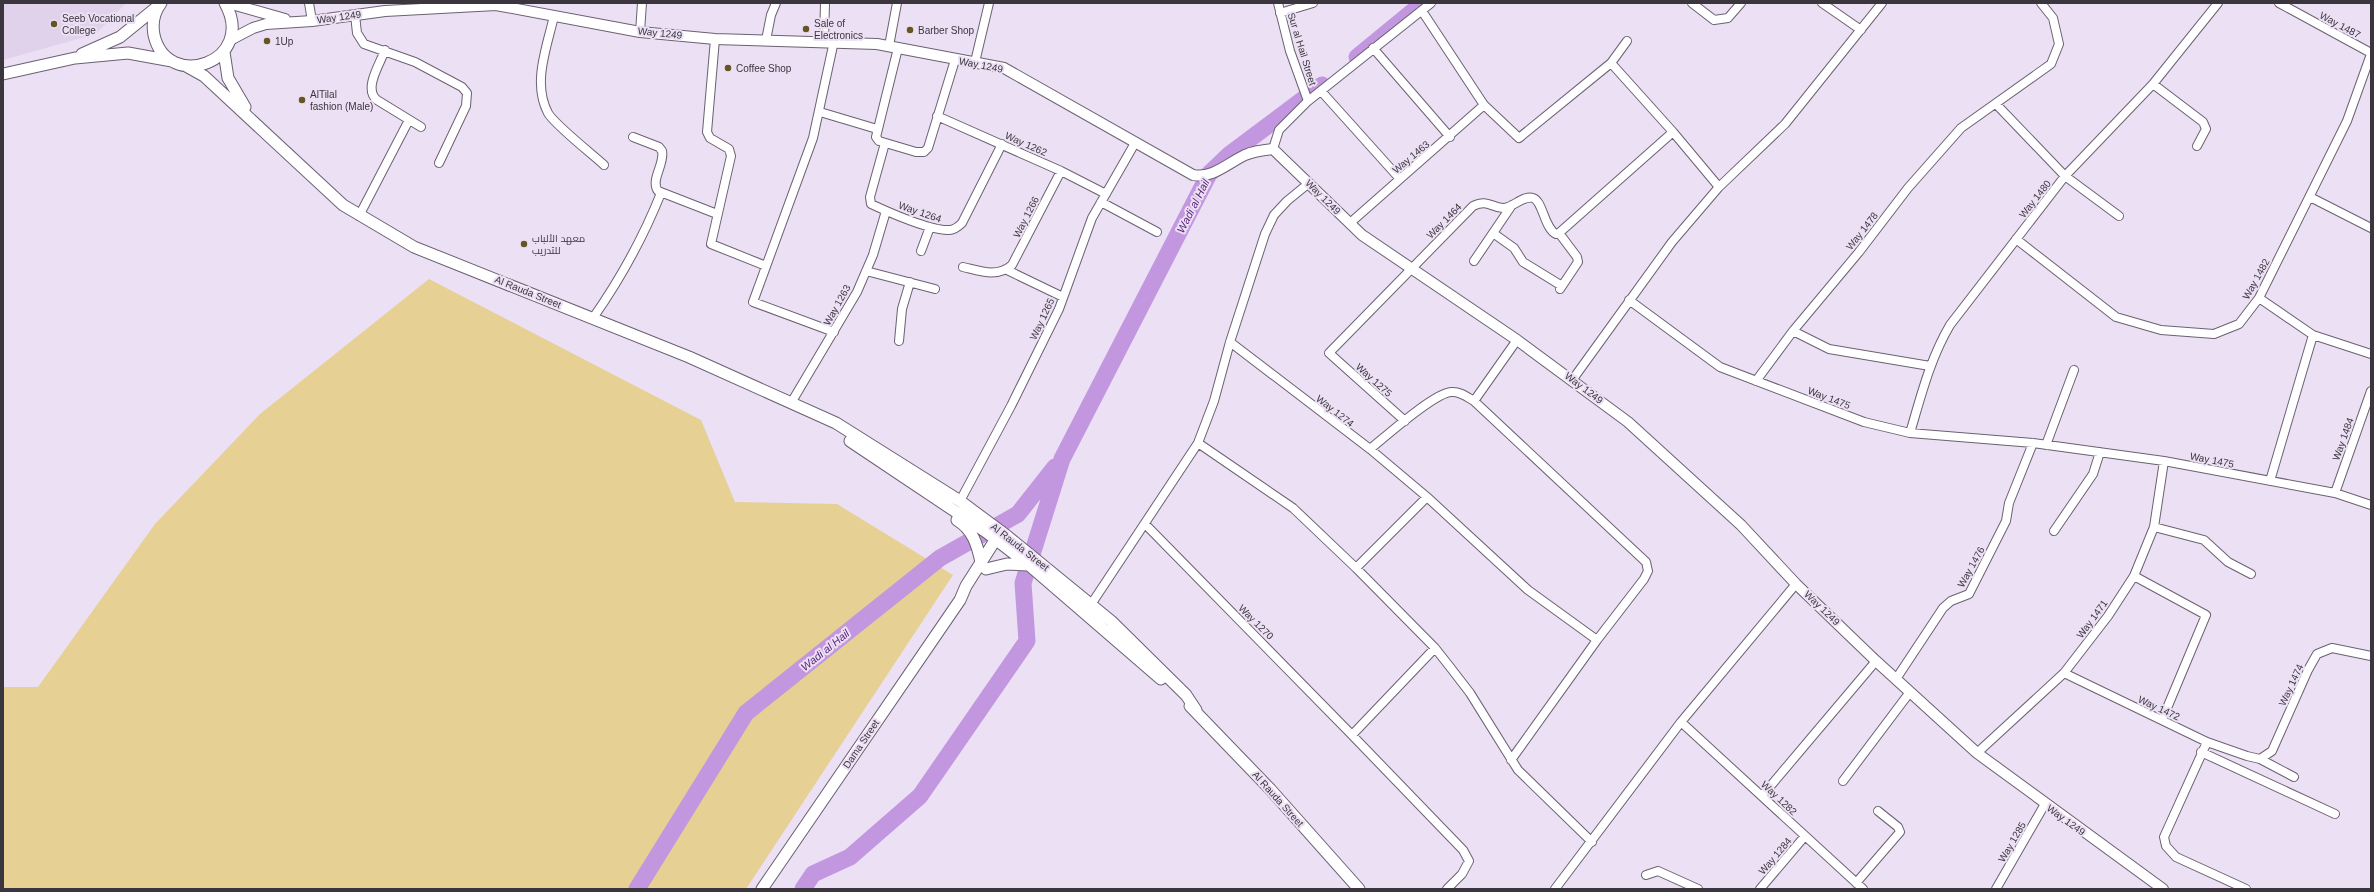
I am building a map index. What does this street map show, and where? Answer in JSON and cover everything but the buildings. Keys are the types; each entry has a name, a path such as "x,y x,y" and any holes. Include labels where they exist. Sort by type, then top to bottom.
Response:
{"main road":[{"path":"3,74 75,58 128,53 186,66 200,66 213,61 224,52 230,40 233,27 231,13 225,3"},
{"path":"75,58 120,37 160,4"},
{"path":"160,4 154,17 153,29 156,41 163,53 173,62"},
{"name":"Al Rauda Street","path":"224,52 228,78 239,99 261,129"},
{"name":"Al Rauda Street","path":"186,66 204,76 323,187 359,216 414,247 744,380 819,417 836,423 960,501 1029,565 1089,609"},
{"name":"Al Rauda Street","path":"819,417 832,429 1001,538 1154,661 1188,697 1196,710 1358,889"},
{"path":"898,472 911,487 966,527 975,539 984,566 1007,564 1029,565"},
{"name":"Dama Street","path":"762,889 960,600 970,591 1001,538"}],"street":[{"name":"Way 1249","path":"228,3 255,12 293,21"},
{"path":"309,3 312,21"},
{"path":"640,32 642,3"},
{"path":"766,40 771,15 776,3"},
{"path":"825,3 829,41 820,112 804,166 753,302 834,332"},
{"path":"896,3 894,47 876,138 885,143 916,152 924,152 928,148 954,60"},
{"path":"975,62 989,3"},
{"name":"Sur al Hail Street","path":"1278,3 1290,51 1308,101"},
{"path":"1280,13 1313,3"},
{"path":"1273,149 1279,130 1308,101 1431,3"},
{"path":"1692,3 1714,20 1728,18 1741,3"},
{"path":"1822,3 1861,30"},
{"path":"1573,380 1672,242 1719,187 1785,124 1882,3"},
{"name":"Way 1478","path":"1756,381 1793,331 1859,252 1908,188 1955,134 2051,64 2059,44 2053,18 2041,3"},
{"name":"Way 1480","path":"1910,433 1930,366 1939,343 1950,325 2065,176 2153,84 2218,3"},
{"name":"Way 1487","path":"2280,3 2371,53"},
{"name":"Way 1249","path":"230,40 253,28 293,21 312,21 412,6 496,5 640,32 715,39 829,41 894,47 954,60 975,62 1004,68 1050,92 1135,143 1193,174 1201,176 1209,174 1245,155 1273,149 1362,235 1517,340 1628,422 1741,525 1796,584 1876,661 1977,753 2163,889"},
{"path":"1422,11 1484,105 1519,138 1611,63 1627,41"},
{"path":"355,15 357,33 361,41 368,46 385,50 415,62 462,87 466,93 466,106 439,163"},
{"path":"554,16 542,64 541,96 548,114 604,165"},
{"path":"715,39 707,132 710,138 729,149 731,156 711,244 766,266"},
{"path":"1373,48 1450,137"},
{"path":"385,50 371,86 372,94 377,100 422,127"},
{"name":"Way 1482","path":"2016,239 2116,318 2161,330 2214,334 2239,324 2259,298 2347,122 2371,53"},
{"path":"1611,63 1673,132 1719,187"},
{"path":"2153,84 2203,122 2206,128 2197,146"},
{"path":"1321,91 1400,180"},
{"path":"1996,104 2065,176 2120,216"},
{"name":"Way 1463","path":"1350,223 1450,137 1484,105"},
{"path":"820,112 877,129"},
{"name":"Way 1262","path":"937,116 1061,171 1106,194"},
{"path":"359,216 410,120"},
{"path":"1493,233 1514,248 1523,262 1561,288 1578,262 1577,257 1559,233 1673,132"},
{"path":"633,137 659,147 662,151 662,162 655,184 656,188 661,193 717,214"},
{"name":"Way 1264","path":"885,143 869,202 886,211 930,227 949,230 956,229 962,223 1002,144"},
{"name":"Way 1265","path":"960,501 1011,406 1063,298 1086,231 1135,143"},
{"name":"Way 1266","path":"1006,270 1016,258 1061,171"},
{"path":"1089,609 1198,443 1214,401 1230,342 1265,234 1271,222 1287,201 1309,183"},
{"path":"593,318 613,288 638,245 661,193"},
{"name":"Way 1464","path":"1329,354 1411,268 1473,206 1482,202 1503,208 1527,197 1533,198 1537,201 1549,228 1556,234 1559,233"},
{"path":"2310,197 2371,228"},
{"path":"1101,202 1157,232"},
{"path":"1474,261 1512,205"},
{"name":"Way 1263","path":"790,403 857,292 866,271 886,211"},
{"path":"921,251 930,227"},
{"path":"963,267 992,273 1006,270 1063,298"},
{"path":"866,271 935,289"},
{"path":"899,341 902,309 910,282"},
{"path":"2259,298 2313,336 2371,354"},
{"name":"Way 1475","path":"1629,300 1720,367 1864,422 1910,433 2033,443 2164,461 2335,493 2371,505"},
{"path":"1793,331 1829,349 1930,366"},
{"path":"2270,481 2313,336"},
{"path":"1474,401 1517,340"},
{"name":"Way 1274","path":"1230,342 1370,450 1428,497 1523,586 1596,640"},
{"name":"Way 1275","path":"1329,354 1405,420"},
{"path":"2046,445 2074,370"},
{"name":"Way 1484","path":"2335,493 2371,391"},
{"path":"1370,450 1405,420 1440,396 1451,392 1462,394 1474,401 1646,562 1648,571 1644,579 1596,640 1511,760"},
{"path":"1198,443 1293,508 1356,568 1435,648 1470,692 1511,760 1530,784 1592,842"},
{"name":"Way 1476","path":"1896,679 1943,608 1951,601 1969,594 2006,521 2009,503 2033,443"},
{"path":"2054,530 2093,474 2100,452"},
{"name":"Way 1471","path":"1977,753 2064,673 2108,616 2134,576 2154,527 2164,461"},
{"path":"1356,568 1428,497"},
{"name":"Way 1270","path":"1145,524 1352,735 1467,856 1469,861 1467,867 1447,889"},
{"path":"2154,527 2204,540 2228,562 2251,574"},
{"path":"2134,576 2206,615 2162,720"},
{"path":"1555,889 1592,842 1681,722 1796,584"},
{"path":"1352,735 1435,648"},
{"name":"Way 1474","path":"2260,759 2272,751 2308,670 2317,654 2332,648 2371,656"},
{"path":"1762,796 1876,661"},
{"name":"Way 1472","path":"2064,673 2207,742 2260,759"},
{"path":"1843,781 1910,692"},
{"name":"Way 1282","path":"1681,722 1863,889"},
{"path":"2207,742 2164,837 2166,846 2176,857 2246,889"},
{"path":"2202,752 2335,814"},
{"path":"2260,759 2294,776"},
{"name":"Way 1285","path":"1996,889 2045,804"},
{"path":"1856,883 1900,832 1898,827 1878,811"},
{"name":"Way 1284","path":"1760,889 1805,836"},
{"path":"1646,875 1658,871 1698,889"}],"shaded area":[{"name":"Seeb Vocational College","path":"3,3 126,3 96,34 3,60"},
{"path":"429,279 701,420 735,502 837,504 953,575 746,889 3,889 3,687 38,687 155,524 260,414"}],"waterway":[{"name":"Wadi al Hail","path":"1357,57 1423,3"},
{"name":"Wadi al Hail","path":"803,889 813,874 850,857 920,796 1027,641 1023,583 1062,459 1209,174 1230,154 1322,85"},
{"name":"Wadi al Hail","path":"637,889 746,713 940,558 1018,514 1055,467"}],"place":[{"name":"Seeb Vocational College","path":"54,24"},
{"name":"Sale of Electronics","path":"806,29"},
{"name":"Barber Shop","path":"910,30"},
{"name":"1Up","path":"267,41"},
{"name":"Coffee Shop","path":"728,68"},
{"name":"AlTilal fashion (Male)","path":"302,100"},
{"name":"معهد الألباب للتدريب","path":"524,244"}]}
